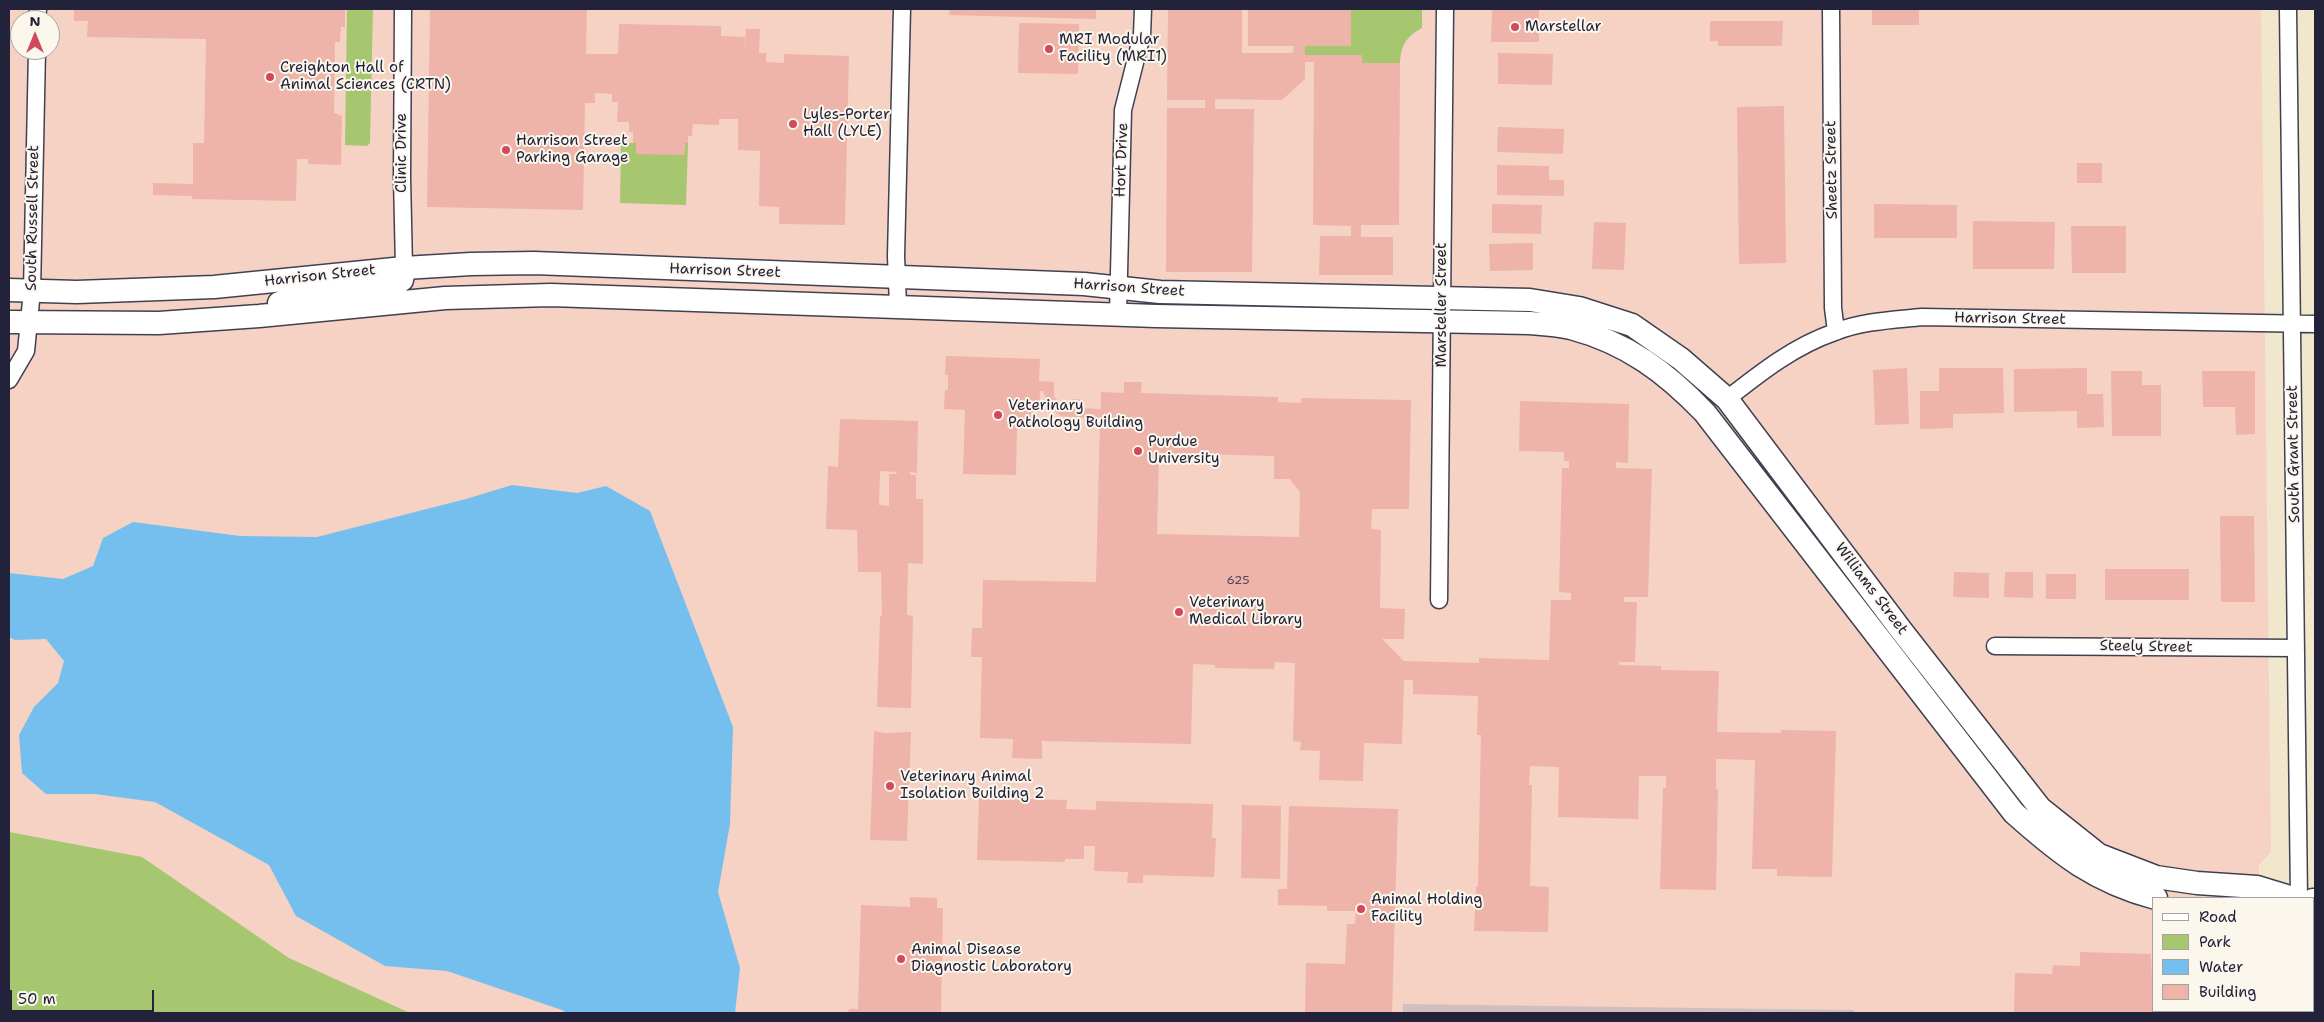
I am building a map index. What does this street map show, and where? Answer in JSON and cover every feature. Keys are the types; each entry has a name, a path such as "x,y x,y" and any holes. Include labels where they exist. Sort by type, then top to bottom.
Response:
{"main road":[{"name":"Harrison Street","path":"9,290 136,291 214,287 404,268 534,263 1084,284 1160,292 1441,299"},
{"path":"226,319 314,293 394,285 402,280 404,268"},
{"name":"Harrison Street","path":"19,322 159,322 226,319 364,304 494,296 551,295 1118,314 1441,321"},
{"name":"Williams Street","path":"1441,299 1530,300 1579,308 1632,325 1681,359 1727,398 1902,630 2040,808 2099,855 2156,877 2197,883 2256,887 2290,897"},
{"name":"Williams Street","path":"1441,321 1530,322 1570,328 1606,339 1637,355 1676,383 1705,413 2014,812 2068,860 2102,879 2153,897"}],"street":[{"name":"Clinic Drive","path":"403,9 402,194 404,268"},
{"path":"898,306 902,9"},
{"name":"Hort Drive","path":"1118,314 1123,110 1141,40 1143,9"},
{"name":"Marsteller Street","path":"1439,600 1445,9"},
{"name":"Sheetz Street","path":"1830,9 1833,308 1836,331"},
{"name":"South Grant Street","path":"2288,9 2299,897"},
{"name":"South Russell Street","path":"9,380 26,351 19,322 32,291 37,60"},
{"name":"Harrison Street","path":"1727,398 1772,364 1808,344 1836,331 1876,322 1922,317 2315,324"},
{"name":"Steely Street","path":"1995,646 2296,648"}],"shaded area":[{"name":"Purdue University","path":"9,9 2261,9 2271,852 2259,865 2259,897 2152,897 2152,1012 2273,1012 9,1013"},
{"path":"1403,1004 1854,1010 1854,1013 1403,1013"}],"green space":[{"path":"347,9 373,9 370,143 367,146 345,145"},
{"path":"1351,9 1422,9 1422,28 1405,42 1400,63 1362,63 1305,55 1305,46 1351,46"},
{"path":"621,143 636,143 684,155 685,143 688,143 686,205 620,203"},
{"path":"9,832 142,857 289,958 410,1013 9,1013"}],"water":[{"path":"512,485 577,493 606,486 650,511 733,727 730,824 718,892 740,968 735,1013 567,1013 447,971 385,966 296,916 269,865 155,802 95,794 46,794 22,773 19,735 34,707 58,683 64,661 46,639 15,640 9,637 9,573 63,579 93,566 103,538 133,522 240,536 317,537 466,499"}],"building":[{"name":"Creighton Hall of Animal Sciences (CRTN)","path":"74,9 345,9 345,27 341,27 340,42 335,42 334,113 342,116 341,165 308,164 308,159 297,159 296,201 192,199 192,196 153,195 153,183 193,184 193,143 204,143 206,39 87,37 88,21 74,21"},
{"path":"430,9 587,9 586,54 618,54 619,24 721,26 721,36 745,37 745,53 746,29 760,29 759,53 766,53 766,62 784,63 784,54 849,56 845,225 779,224 779,207 759,206 760,151 738,150 738,119 719,119 719,125 693,124 692,136 688,136 688,143 685,143 684,155 636,154 636,143 633,143 633,132 629,132 629,122 617,122 618,102 612,102 612,94 595,93 595,103 585,103 583,210 427,207"},
{"path":"950,9 1096,9 1096,19 949,15"},
{"path":"1168,9 1242,9 1242,53 1293,53 1294,46 1248,46 1248,9 1351,9 1351,46 1305,46 1305,55 1362,55 1362,63 1400,63 1399,225 1361,225 1361,237 1393,237 1393,275 1319,275 1320,236 1351,236 1351,226 1313,225 1314,62 1305,62 1305,79 1282,100 1215,99 1215,109 1254,109 1252,272 1166,272 1167,108 1205,108 1205,100 1167,100"},
{"name":"Marstellar","path":"1492,9 1539,9 1539,42 1491,42"},
{"path":"1872,9 1919,9 1919,25 1872,25"},
{"path":"1710,21 1783,21 1782,46 1718,46 1718,41 1710,41"},
{"name":"MRI Modular Facility (MRI1)","path":"1019,23 1079,24 1078,74 1018,73"},
{"path":"1498,53 1553,54 1552,85 1498,84"},
{"path":"1784,106 1786,263 1739,264 1737,107"},
{"path":"1498,127 1564,129 1563,154 1497,152"},
{"path":"2077,163 2102,163 2102,183 2077,183"},
{"path":"1497,165 1549,166 1549,180 1564,180 1564,196 1497,195"},
{"path":"1492,204 1542,205 1541,234 1492,233"},
{"path":"1874,204 1957,205 1957,238 1874,238"},
{"path":"1973,221 2055,222 2054,269 1973,269"},
{"path":"1594,222 1626,223 1624,270 1592,269"},
{"path":"2071,226 2126,226 2126,273 2072,273"},
{"path":"1533,243 1533,270 1490,271 1489,244"},
{"path":"946,356 1040,359 1039,381 1054,382 1054,397 1066,407 1072,408 1073,399 1084,400 1083,408 1101,409 1101,392 1124,393 1124,382 1142,382 1141,393 1278,397 1278,402 1301,403 1301,398 1411,400 1409,509 1372,509 1371,529 1381,530 1380,608 1405,609 1404,639 1382,639 1404,661 1479,663 1479,658 1549,660 1551,600 1571,600 1571,593 1559,592 1562,468 1569,468 1569,461 1564,461 1564,452 1519,451 1520,401 1629,404 1628,463 1616,462 1616,468 1652,469 1648,597 1624,597 1624,602 1637,602 1635,662 1619,662 1619,665 1661,666 1661,670 1719,671 1717,732 1781,733 1781,730 1836,731 1832,877 1777,876 1777,869 1752,869 1755,760 1716,759 1716,789 1718,789 1716,890 1660,889 1663,788 1666,788 1666,776 1639,776 1638,819 1558,817 1559,767 1530,766 1529,785 1532,785 1530,886 1549,887 1548,932 1474,931 1476,887 1478,887 1481,735 1477,735 1478,696 1413,694 1413,680 1404,680 1402,744 1364,743 1363,781 1319,780 1320,751 1300,750 1301,742 1293,741 1295,663 1275,662 1274,669 1215,668 1215,665 1193,664 1191,744 1042,741 1042,759 1012,758 1013,739 980,738 982,657 971,657 972,628 982,628 983,580 1096,582 1100,419 1061,416 1050,408 1043,391 1040,391 1039,412 1031,412 1031,426 1017,426 1016,475 963,474 965,410 944,409 945,390 948,390 948,375 945,375","holes":["1159,453 1274,456 1274,479 1290,479 1300,492 1299,537 1157,534"]},
{"path":"1907,368 1909,424 1875,425 1873,370"},
{"path":"1939,368 2003,368 2004,413 1953,414 1953,428 1920,429 1920,391 1939,391"},
{"path":"2087,368 2087,394 2103,394 2104,427 2077,428 2077,411 2014,412 2014,369"},
{"path":"2111,371 2142,371 2142,385 2161,385 2161,436 2112,436"},
{"path":"2202,371 2255,371 2255,434 2236,435 2235,407 2203,407"},
{"path":"840,419 918,421 917,473 910,472 910,475 916,475 916,499 923,499 923,564 908,563 907,615 913,616 911,708 877,707 880,616 882,616 881,572 858,572 857,530 826,529 828,466 838,467","holes":["880,471 897,472 896,474 889,474 889,506 879,505"]},
{"path":"2220,516 2254,516 2255,602 2221,602"},
{"path":"2105,569 2189,569 2189,600 2105,600"},
{"path":"1954,572 1989,573 1989,598 1953,597"},
{"path":"2005,572 2033,572 2033,598 2004,597"},
{"path":"2046,574 2076,574 2076,599 2046,599"},
{"name":"Veterinary Animal Isolation Building 2","path":"874,731 884,733 911,732 907,841 870,840"},
{"path":"979,798 1067,800 1066,809 1096,810 1096,801 1213,804 1212,838 1216,838 1214,877 1143,875 1143,883 1127,883 1128,872 1094,871 1095,846 1084,846 1084,859 1065,859 1065,862 977,860"},
{"path":"1242,805 1281,806 1280,879 1241,878"},
{"name":"Animal Holding Facility","path":"1289,806 1398,809 1392,1013 1305,1013 1306,963 1345,964 1347,924 1355,924 1356,911 1327,911 1327,906 1278,905 1278,889 1287,889"},
{"name":"Animal Disease Diagnostic Laboratory","path":"910,897 937,898 937,908 943,908 941,1013 848,1013 849,1009 858,1009 861,905 910,907"},
{"path":"2080,952 2151,954 2152,1012 2190,1012 2014,1013 2015,973 2052,974 2053,965 2080,966"}],"place":[{"name":"Marstellar","path":"1515,27"},
{"name":"MRI Modular Facility (MRI1)","path":"1049,49"},
{"name":"Creighton Hall of Animal Sciences (CRTN)","path":"270,77"},
{"name":"Lyles-Porter Hall (LYLE)","path":"793,124"},
{"name":"Harrison Street Parking Garage","path":"506,150"},
{"name":"Veterinary Pathology Building","path":"998,415"},
{"name":"Purdue University","path":"1138,451"},
{"name":"Veterinary Medical Library","path":"1179,612"},
{"name":"Veterinary Animal Isolation Building 2","path":"890,786"},
{"name":"Animal Holding Facility","path":"1361,909"},
{"name":"Animal Disease Diagnostic Laboratory","path":"901,959"}]}
